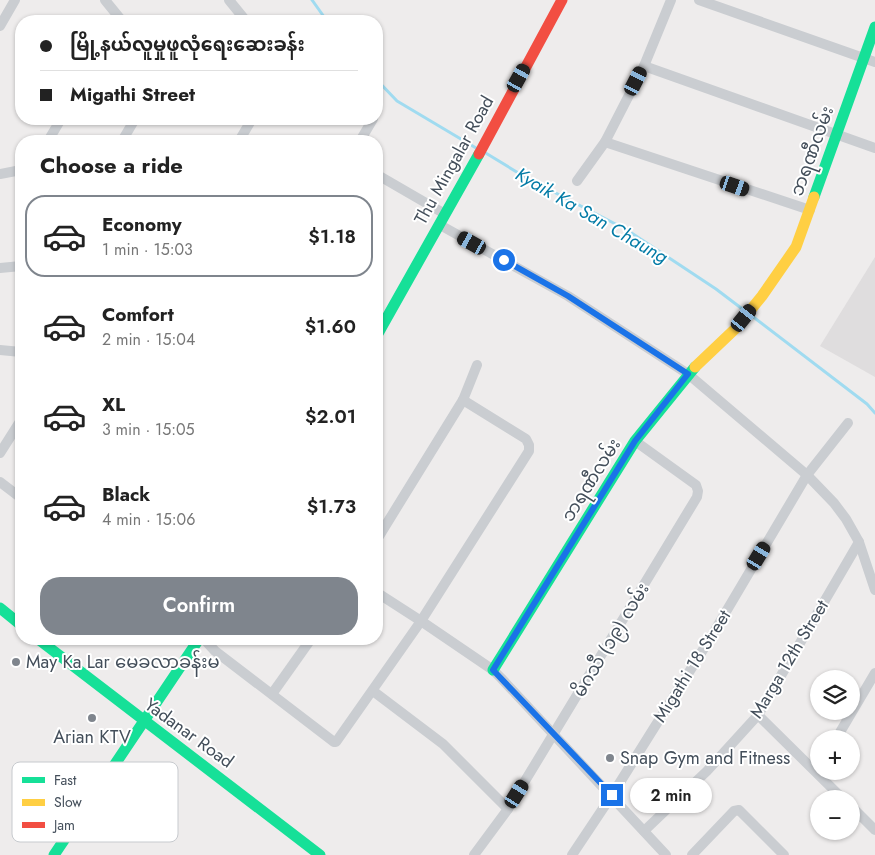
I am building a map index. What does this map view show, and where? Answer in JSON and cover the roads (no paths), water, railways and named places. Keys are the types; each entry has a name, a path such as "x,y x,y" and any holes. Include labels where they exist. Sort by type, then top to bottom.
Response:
{"main road":[{"name":"Thu Mingalar Road","path":"383,325 440,225 562,0"},
{"name":"ဘရဏီလမ်း","path":"493,670 635,441 688,374 735,329 762,296 796,247 837,135 870,60 875,27"},
{"path":"0,608 15,620"},
{"name":"Yadanar Road","path":"46,645 320,855"},
{"path":"116,762 195,645"},
{"path":"54,855 63,842"}],"street":[{"path":"0,26 15,0"},
{"path":"105,0 116,15"},
{"path":"229,0 241,15"},
{"path":"577,181 604,142 644,66 671,0"},
{"path":"699,0 870,60"},
{"path":"644,66 875,148"},
{"path":"604,142 810,210"},
{"path":"0,174 15,171"},
{"path":"383,178 445,214"},
{"path":"440,225 568,296 688,374 807,474 834,503 846,519 870,560 875,590"},
{"path":"0,268 15,267"},
{"path":"0,350 15,351"},
{"path":"383,530 463,400 477,365"},
{"path":"210,645 336,742 421,621 529,451 529,444 526,439 463,400"},
{"name":"Migathi 18 Street","path":"572,855 711,637 807,474 848,423"},
{"path":"0,453 15,429"},
{"name":"မိဂသီ (၁၉) လမ်း","path":"476,854 508,809 697,497 696,485 635,441"},
{"path":"0,482 15,493"},
{"name":"Marga 12th Street","path":"644,832 707,771 758,715 859,542"},
{"path":"383,597 493,670 612,795 666,855"},
{"path":"272,694 306,645"},
{"path":"841,730 875,674"},
{"path":"373,690 452,752 508,809"},
{"path":"758,715 810,763"},
{"path":"827,780 836,790"},
{"path":"692,855 734,811 739,810 784,855"},
{"path":"860,815 875,830"}],"waterway":[{"name":"Kyaik Ka San Chaung","path":"312,0 323,15"},
{"name":"Kyaik Ka San Chaung","path":"383,86 397,101 476,148"},
{"name":"Kyaik Ka San Chaung","path":"484,152 525,177 627,230 716,289 745,311"},
{"name":"Kyaik Ka San Chaung","path":"752,316 867,404 875,413"}],"place":[{"name":"May Ka Lar မေခလာခန်းမ","path":"16,662"},
{"name":"Arian KTV","path":"92,718"},
{"name":"Snap Gym and Fitness","path":"610,758"}]}
